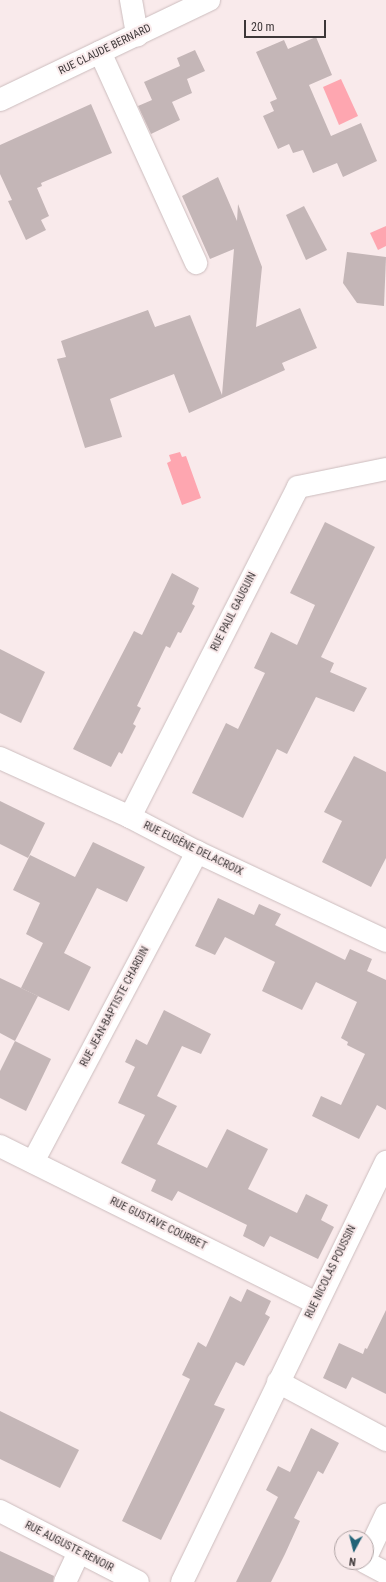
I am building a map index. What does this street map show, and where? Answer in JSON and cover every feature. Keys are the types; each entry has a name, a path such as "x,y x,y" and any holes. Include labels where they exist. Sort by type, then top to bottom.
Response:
{"street":[{"path":"131,0 137,35"},
{"name":"RUE CLAUDE BERNARD","path":"0,100 209,0"},
{"path":"100,52 196,263"},
{"name":"RUE PAUL GAUGUIN","path":"130,817 298,487 386,469"},
{"name":"RUE EUGÈNE DELACROIX","path":"0,758 130,817 197,852 386,941"},
{"name":"RUE JEAN-BAPTISTE CHARDIN","path":"33,1162 197,852"},
{"name":"RUE GUSTAVE COURBET","path":"0,1146 316,1303"},
{"name":"RUE NICOLAS POUSSIN","path":"182,1582 316,1303 386,1162"},
{"path":"278,1382 386,1440"},
{"name":"RUE AUGUSTE RENOIR","path":"0,1511 138,1582"},
{"path":"374,1540 386,1515"},
{"path":"65,1582 80,1552"},
{"path":"374,1567 386,1573"}],"shaded area":[{"path":"341,79 358,116 339,125 323,87"},
{"path":"386,226 386,246 378,250 370,233"},
{"path":"180,452 182,457 186,456 201,498 182,505 167,463 171,461 169,455"}],"building":[{"path":"316,37 332,75 309,85 331,136 361,123 377,161 343,177 337,163 313,173 303,150 293,153 289,144 278,149 263,116 274,111 270,102 277,99 256,52 284,40 288,49"},
{"path":"195,50 205,71 187,79 192,93 172,102 180,120 151,134 138,106 152,100 144,82 180,66 177,58"},
{"path":"91,104 112,153 41,183 42,186 37,188 49,216 41,220 46,230 26,240 8,201 12,200 0,174 0,145"},
{"path":"218,177 237,221 238,204 262,267 256,327 300,308 317,348 282,363 285,370 189,413 174,374 110,399 122,437 85,448 57,359 66,357 61,341 148,310 155,327 190,315 222,395 234,249 210,259 182,196"},
{"path":"304,206 327,250 306,260 286,215"},
{"path":"347,252 386,257 384,306 357,303 343,283"},
{"path":"325,522 375,547 321,657 334,663 330,672 367,688 354,712 316,697 287,754 277,749 243,818 192,793 226,723 238,729 265,673 254,668 271,632 297,645 315,605 290,593"},
{"path":"172,573 199,588 192,604 195,606 181,633 178,632 170,648 166,646 137,706 141,708 133,724 136,726 122,754 119,752 111,767 73,749 134,631 142,635"},
{"path":"0,649 45,672 21,723 0,713"},
{"path":"354,756 386,772 386,858 371,887 322,862 342,821 324,812"},
{"path":"0,801 45,823 28,858 0,844"},
{"path":"93,842 145,867 127,902 97,888 64,953 91,967 69,1011 21,988 43,943 26,934 40,903 13,890 30,855 75,877"},
{"path":"218,898 254,915 259,904 281,914 275,925 345,960 350,949 372,959 367,971 386,980 386,1110 377,1105 359,1139 312,1116 321,1096 341,1105 365,1054 347,1045 348,1042 341,1038 357,1002 316,982 302,1010 262,991 275,962 225,937 215,955 195,946"},
{"path":"0,978 38,996 15,1041 0,1033"},
{"path":"164,1010 211,1034 201,1054 182,1046 157,1096 177,1106 157,1144 207,1168 227,1129 268,1149 248,1189 297,1213 306,1194 328,1205 321,1220 334,1227 318,1259 270,1236 264,1247 243,1236 247,1225 178,1191 172,1201 151,1191 156,1180 121,1163 145,1115 118,1103 135,1067 125,1062 136,1039 147,1045"},
{"path":"15,1041 51,1059 26,1111 0,1098 0,1071"},
{"path":"247,1289 271,1301 265,1314 270,1317 244,1366 236,1362 214,1405 225,1409 161,1540 122,1521 190,1379 182,1375 198,1342 206,1347 230,1296 241,1302"},
{"path":"386,1310 386,1394 352,1377 346,1389 323,1378 339,1343 363,1354 365,1348 367,1349"},
{"path":"0,1411 79,1450 60,1488 0,1459"},
{"path":"311,1428 339,1443 323,1474 318,1471 294,1518 300,1521 285,1554 271,1582 236,1582 278,1497 266,1490 278,1466 290,1472"},
{"path":"0,1551 54,1576 53,1582 0,1582"}]}
